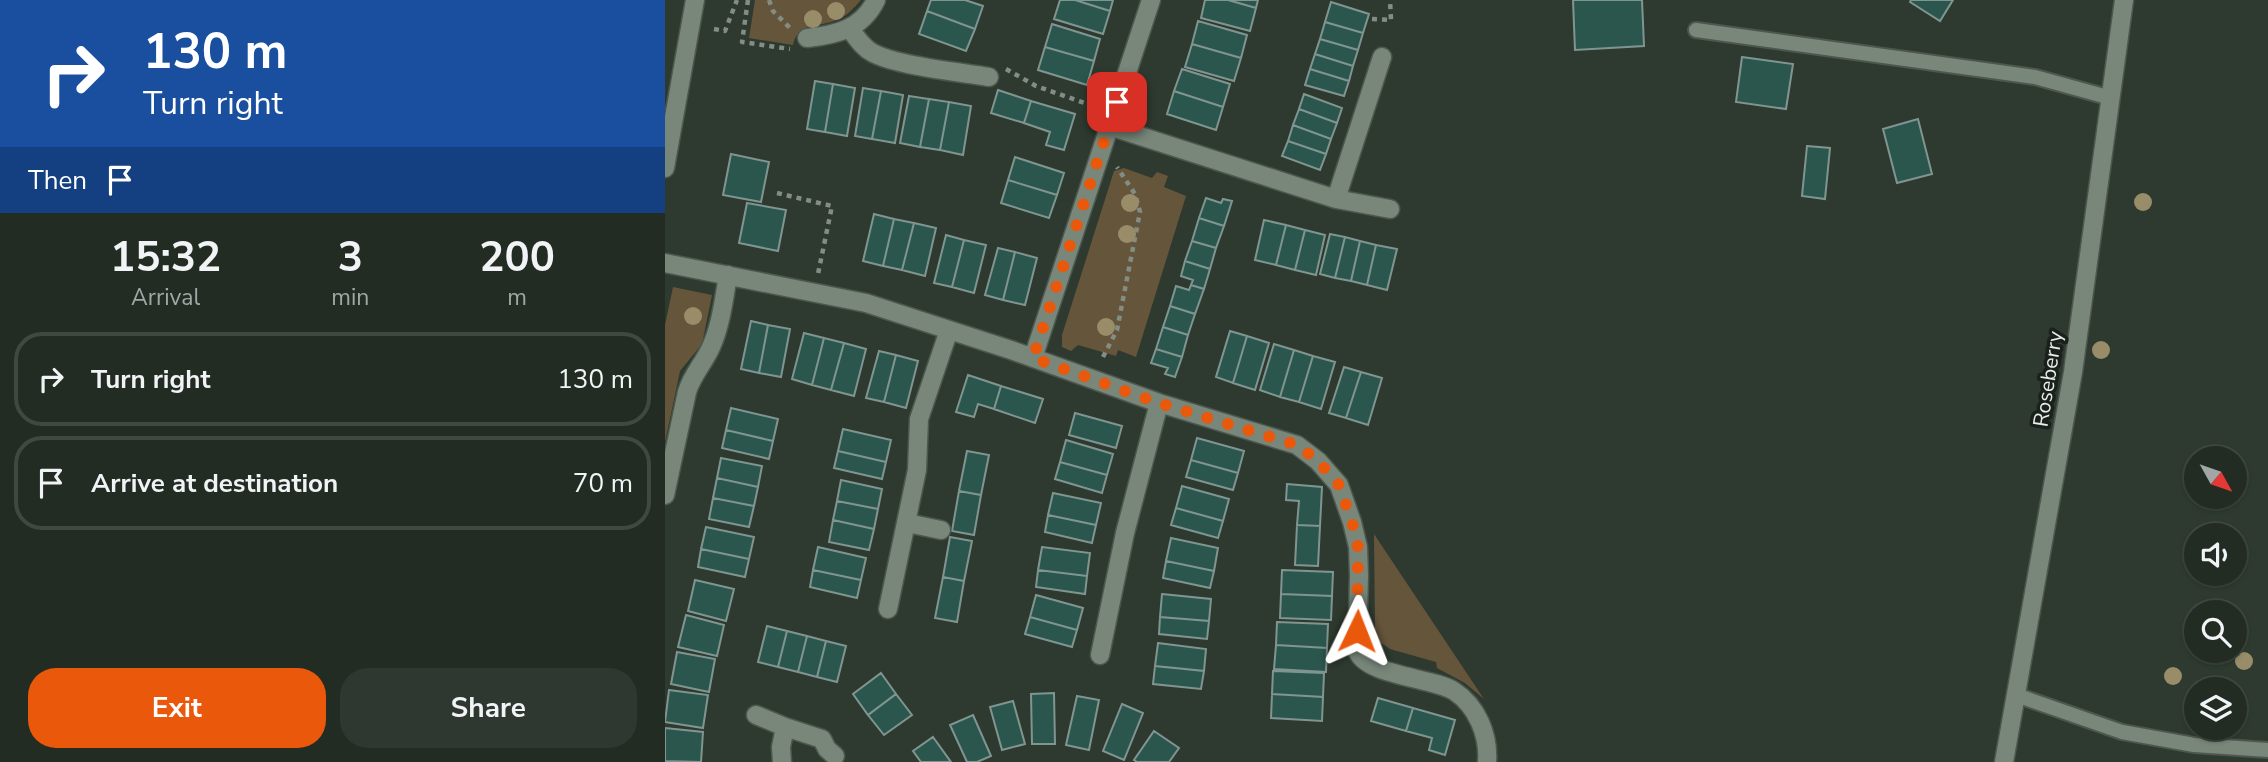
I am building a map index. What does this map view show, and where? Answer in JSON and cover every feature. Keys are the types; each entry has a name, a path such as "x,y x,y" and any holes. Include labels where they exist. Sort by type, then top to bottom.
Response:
{"street":[{"path":"665,168 695,0"},
{"path":"807,38 832,36 850,29 876,0"},
{"path":"1033,358 1151,0"},
{"name":"Roseberry","path":"2004,762 2070,393 2124,0"},
{"path":"850,29 860,44 872,53 890,60 994,72"},
{"path":"1336,198 1382,57"},
{"path":"1109,126 1336,198 1389,209"},
{"path":"665,263 866,303 1159,403 1297,445 1318,461 1339,485 1352,522 1358,547 1356,650 1359,656 1371,665 1453,691 1483,726 1487,762"},
{"path":"665,495 691,378 714,341 728,275"},
{"path":"888,609 917,470 919,419 949,330"},
{"path":"1100,655 1125,533 1159,403"},
{"path":"907,523 941,530"},
{"path":"757,715 822,739 827,749 835,756"},
{"path":"782,762 781,747 785,727"}],"lane":[{"path":"1696,30 2035,77 2111,98"},
{"path":"2016,695 2122,732 2194,745 2268,750"}],"path":[{"path":"714,29 725,31 737,0"},
{"path":"748,0 742,42 806,51 807,38 780,20 769,0"},
{"path":"1372,19 1391,20 1391,0"},
{"path":"994,72 1021,75 1036,86 1096,107"},
{"path":"1099,156 1113,161 1135,194 1140,212 1117,330 1103,357"},
{"path":"777,193 832,206 814,292"}],"shaded area":[{"path":"755,0 861,0 838,20 804,29 795,38 793,45 749,38"},
{"path":"1124,168 1152,178 1157,172 1168,176 1164,187 1186,196 1136,357 1118,350 1116,356 1078,345 1071,351 1062,347 1062,335 1114,171"},
{"path":"673,287 712,295 702,344 680,371 665,442 665,325"},
{"path":"1374,534 1484,699 1465,683 1437,668 1436,662 1390,649 1378,641 1375,630"}],"building":[{"path":"931,0 965,0 983,6 975,29 927,11"},
{"path":"1060,0 1075,0 1110,11 1103,34 1054,19"},
{"path":"1075,0 1113,0 1110,11"},
{"path":"1205,0 1228,0 1256,8 1250,31 1201,18"},
{"path":"1228,0 1258,0 1256,8"},
{"path":"1573,0 1642,0 1644,46 1575,50"},
{"path":"1953,0 1940,21 1910,2"},
{"path":"1331,2 1369,14 1363,33 1325,22"},
{"path":"927,11 975,29 966,51 919,34"},
{"path":"1198,21 1247,35 1241,58 1192,44"},
{"path":"1325,22 1363,33 1358,50 1320,39"},
{"path":"1052,24 1100,39 1094,61 1045,47"},
{"path":"1320,39 1358,50 1353,66 1315,54"},
{"path":"1192,44 1241,58 1234,81 1185,67"},
{"path":"1045,47 1094,61 1087,85 1038,70"},
{"path":"1315,54 1353,66 1349,81 1310,69"},
{"path":"1742,57 1793,64 1786,109 1736,102"},
{"path":"1182,69 1230,84 1223,107 1174,91"},
{"path":"1310,69 1349,81 1344,96 1305,85"},
{"path":"815,81 833,84 825,132 807,129"},
{"path":"833,84 855,88 847,136 825,132"},
{"path":"863,88 881,91 872,139 855,136"},
{"path":"998,90 1031,101 1024,123 991,113"},
{"path":"881,91 903,95 895,143 872,139"},
{"path":"1174,91 1223,107 1216,130 1167,114"},
{"path":"1304,94 1342,108 1337,123 1299,109"},
{"path":"909,96 929,99 920,147 900,143"},
{"path":"929,99 949,102 940,150 920,147"},
{"path":"1031,101 1075,114 1064,150 1046,145 1050,132 1024,123"},
{"path":"949,102 971,106 963,155 940,150"},
{"path":"1299,109 1337,123 1331,139 1293,125"},
{"path":"1918,119 1932,174 1897,183 1883,129"},
{"path":"1293,125 1331,139 1326,154 1288,141"},
{"path":"1288,141 1326,154 1320,170 1282,156"},
{"path":"1807,146 1830,148 1825,199 1802,196"},
{"path":"731,154 769,162 761,202 723,195"},
{"path":"1015,157 1064,173 1057,195 1008,180"},
{"path":"1008,180 1057,195 1049,218 1001,203"},
{"path":"1206,198 1221,203 1223,199 1232,201 1224,226 1199,218"},
{"path":"747,203 786,210 778,251 739,243"},
{"path":"874,214 894,219 883,266 863,261"},
{"path":"1199,218 1224,226 1216,248 1192,241"},
{"path":"894,219 914,223 902,270 883,266"},
{"path":"1264,220 1286,225 1276,265 1255,260"},
{"path":"914,223 936,228 925,276 902,270"},
{"path":"1286,225 1305,230 1295,270 1276,265"},
{"path":"1305,230 1325,235 1316,275 1295,270"},
{"path":"1330,234 1345,237 1335,278 1320,274"},
{"path":"946,235 964,240 952,287 934,283"},
{"path":"1345,237 1360,241 1351,281 1335,278"},
{"path":"964,240 986,245 974,293 952,287"},
{"path":"1192,241 1216,248 1210,269 1185,261"},
{"path":"1360,241 1376,245 1367,285 1351,281"},
{"path":"1376,245 1397,249 1387,290 1367,285"},
{"path":"998,248 1015,252 1003,300 985,295"},
{"path":"1015,252 1037,258 1025,305 1003,300"},
{"path":"1185,261 1210,269 1204,289 1191,285 1193,280 1181,276"},
{"path":"1191,285 1204,289 1195,314 1170,306 1176,286 1189,290"},
{"path":"1170,306 1195,314 1188,335 1163,327"},
{"path":"751,321 768,325 759,373 741,369"},
{"path":"768,325 790,329 781,377 759,373"},
{"path":"1163,327 1188,335 1182,357 1156,349"},
{"path":"1230,331 1247,336 1233,383 1216,377"},
{"path":"804,333 824,338 812,385 792,379"},
{"path":"1247,336 1269,343 1255,390 1233,383"},
{"path":"824,338 844,343 831,390 812,385"},
{"path":"844,343 866,349 854,396 831,390"},
{"path":"1274,344 1294,350 1280,397 1260,390"},
{"path":"1156,349 1182,357 1175,377 1165,374 1168,368 1151,363"},
{"path":"1294,350 1313,356 1299,402 1280,397"},
{"path":"879,351 896,355 884,402 866,398"},
{"path":"896,355 918,361 906,408 884,402"},
{"path":"1313,356 1335,362 1321,409 1299,402"},
{"path":"1344,367 1361,372 1346,418 1329,413"},
{"path":"1361,372 1382,378 1368,425 1346,418"},
{"path":"968,375 1001,386 994,409 978,404 974,417 956,412"},
{"path":"1001,386 1043,399 1035,423 994,409"},
{"path":"731,408 778,419 773,441 726,430"},
{"path":"1075,413 1122,426 1116,448 1069,435"},
{"path":"843,429 891,440 886,462 838,451"},
{"path":"726,430 773,441 769,459 722,448"},
{"path":"1197,438 1244,451 1238,473 1191,460"},
{"path":"1066,440 1113,454 1107,475 1060,462"},
{"path":"838,451 886,462 882,479 834,468"},
{"path":"967,451 989,455 981,495 959,491"},
{"path":"721,458 762,466 758,487 717,478"},
{"path":"1191,460 1238,473 1233,490 1186,477"},
{"path":"1060,462 1107,475 1102,493 1055,479"},
{"path":"717,478 758,487 754,506 713,498"},
{"path":"841,480 882,489 878,509 837,501"},
{"path":"1287,484 1322,487 1320,526 1297,525 1299,501 1286,500"},
{"path":"1182,486 1229,499 1223,521 1176,508"},
{"path":"959,491 981,495 974,535 952,531"},
{"path":"1053,493 1101,503 1096,525 1048,515"},
{"path":"713,498 754,506 749,527 709,519"},
{"path":"837,501 878,509 874,529 833,520"},
{"path":"1176,508 1223,521 1218,538 1171,525"},
{"path":"1048,515 1096,525 1092,543 1045,532"},
{"path":"833,520 874,529 869,550 829,542"},
{"path":"1297,525 1320,526 1318,566 1295,565"},
{"path":"706,527 754,537 749,559 701,549"},
{"path":"950,537 972,541 964,581 943,577"},
{"path":"1171,538 1218,548 1214,571 1166,561"},
{"path":"818,547 866,558 861,580 813,570"},
{"path":"1042,547 1090,553 1087,576 1038,570"},
{"path":"701,549 749,559 745,577 698,567"},
{"path":"1166,561 1214,571 1210,588 1163,578"},
{"path":"813,570 861,580 857,598 810,587"},
{"path":"1038,570 1087,576 1085,594 1036,587"},
{"path":"1282,570 1333,572 1332,596 1281,594"},
{"path":"943,577 964,581 957,622 935,618"},
{"path":"695,580 734,589 726,621 688,611"},
{"path":"1162,594 1211,599 1209,621 1160,617"},
{"path":"1281,594 1332,596 1331,620 1280,618"},
{"path":"1036,595 1083,608 1077,630 1030,617"},
{"path":"686,615 724,625 717,656 678,647"},
{"path":"1030,617 1077,630 1072,647 1025,634"},
{"path":"1160,617 1209,621 1207,639 1159,634"},
{"path":"1277,622 1328,624 1327,648 1276,645"},
{"path":"767,626 787,631 778,667 758,662"},
{"path":"787,631 807,636 798,672 778,667"},
{"path":"807,636 826,641 817,677 798,672"},
{"path":"826,641 846,646 837,682 817,677"},
{"path":"1158,643 1206,649 1204,671 1155,666"},
{"path":"1276,645 1327,648 1326,672 1274,669"},
{"path":"677,652 715,659 709,692 671,684"},
{"path":"1155,666 1204,671 1201,689 1153,684"},
{"path":"1273,671 1324,673 1323,697 1272,694"},
{"path":"881,673 896,694 868,715 853,694"},
{"path":"669,690 708,695 703,728 665,722"},
{"path":"1054,693 1055,744 1032,744 1031,694"},
{"path":"896,694 912,715 884,735 868,715"},
{"path":"1272,694 1323,697 1322,721 1271,718"},
{"path":"1077,696 1099,700 1089,750 1066,745"},
{"path":"1378,698 1413,708 1406,731 1371,721"},
{"path":"1013,701 1025,744 1002,750 990,707"},
{"path":"1122,704 1143,713 1124,760 1103,751"},
{"path":"1413,708 1455,720 1445,755 1429,750 1432,738 1406,731"},
{"path":"973,715 991,756 977,762 967,762 950,725"},
{"path":"665,728 703,732 701,762 665,761"},
{"path":"1154,731 1179,748 1169,762 1137,762 1134,760"},
{"path":"933,737 951,762 921,762 913,751"}],"route":[{"path":"1117,102 1033,358 1159,403 1297,445 1318,461 1339,485 1358,547 1357,631"}]}
